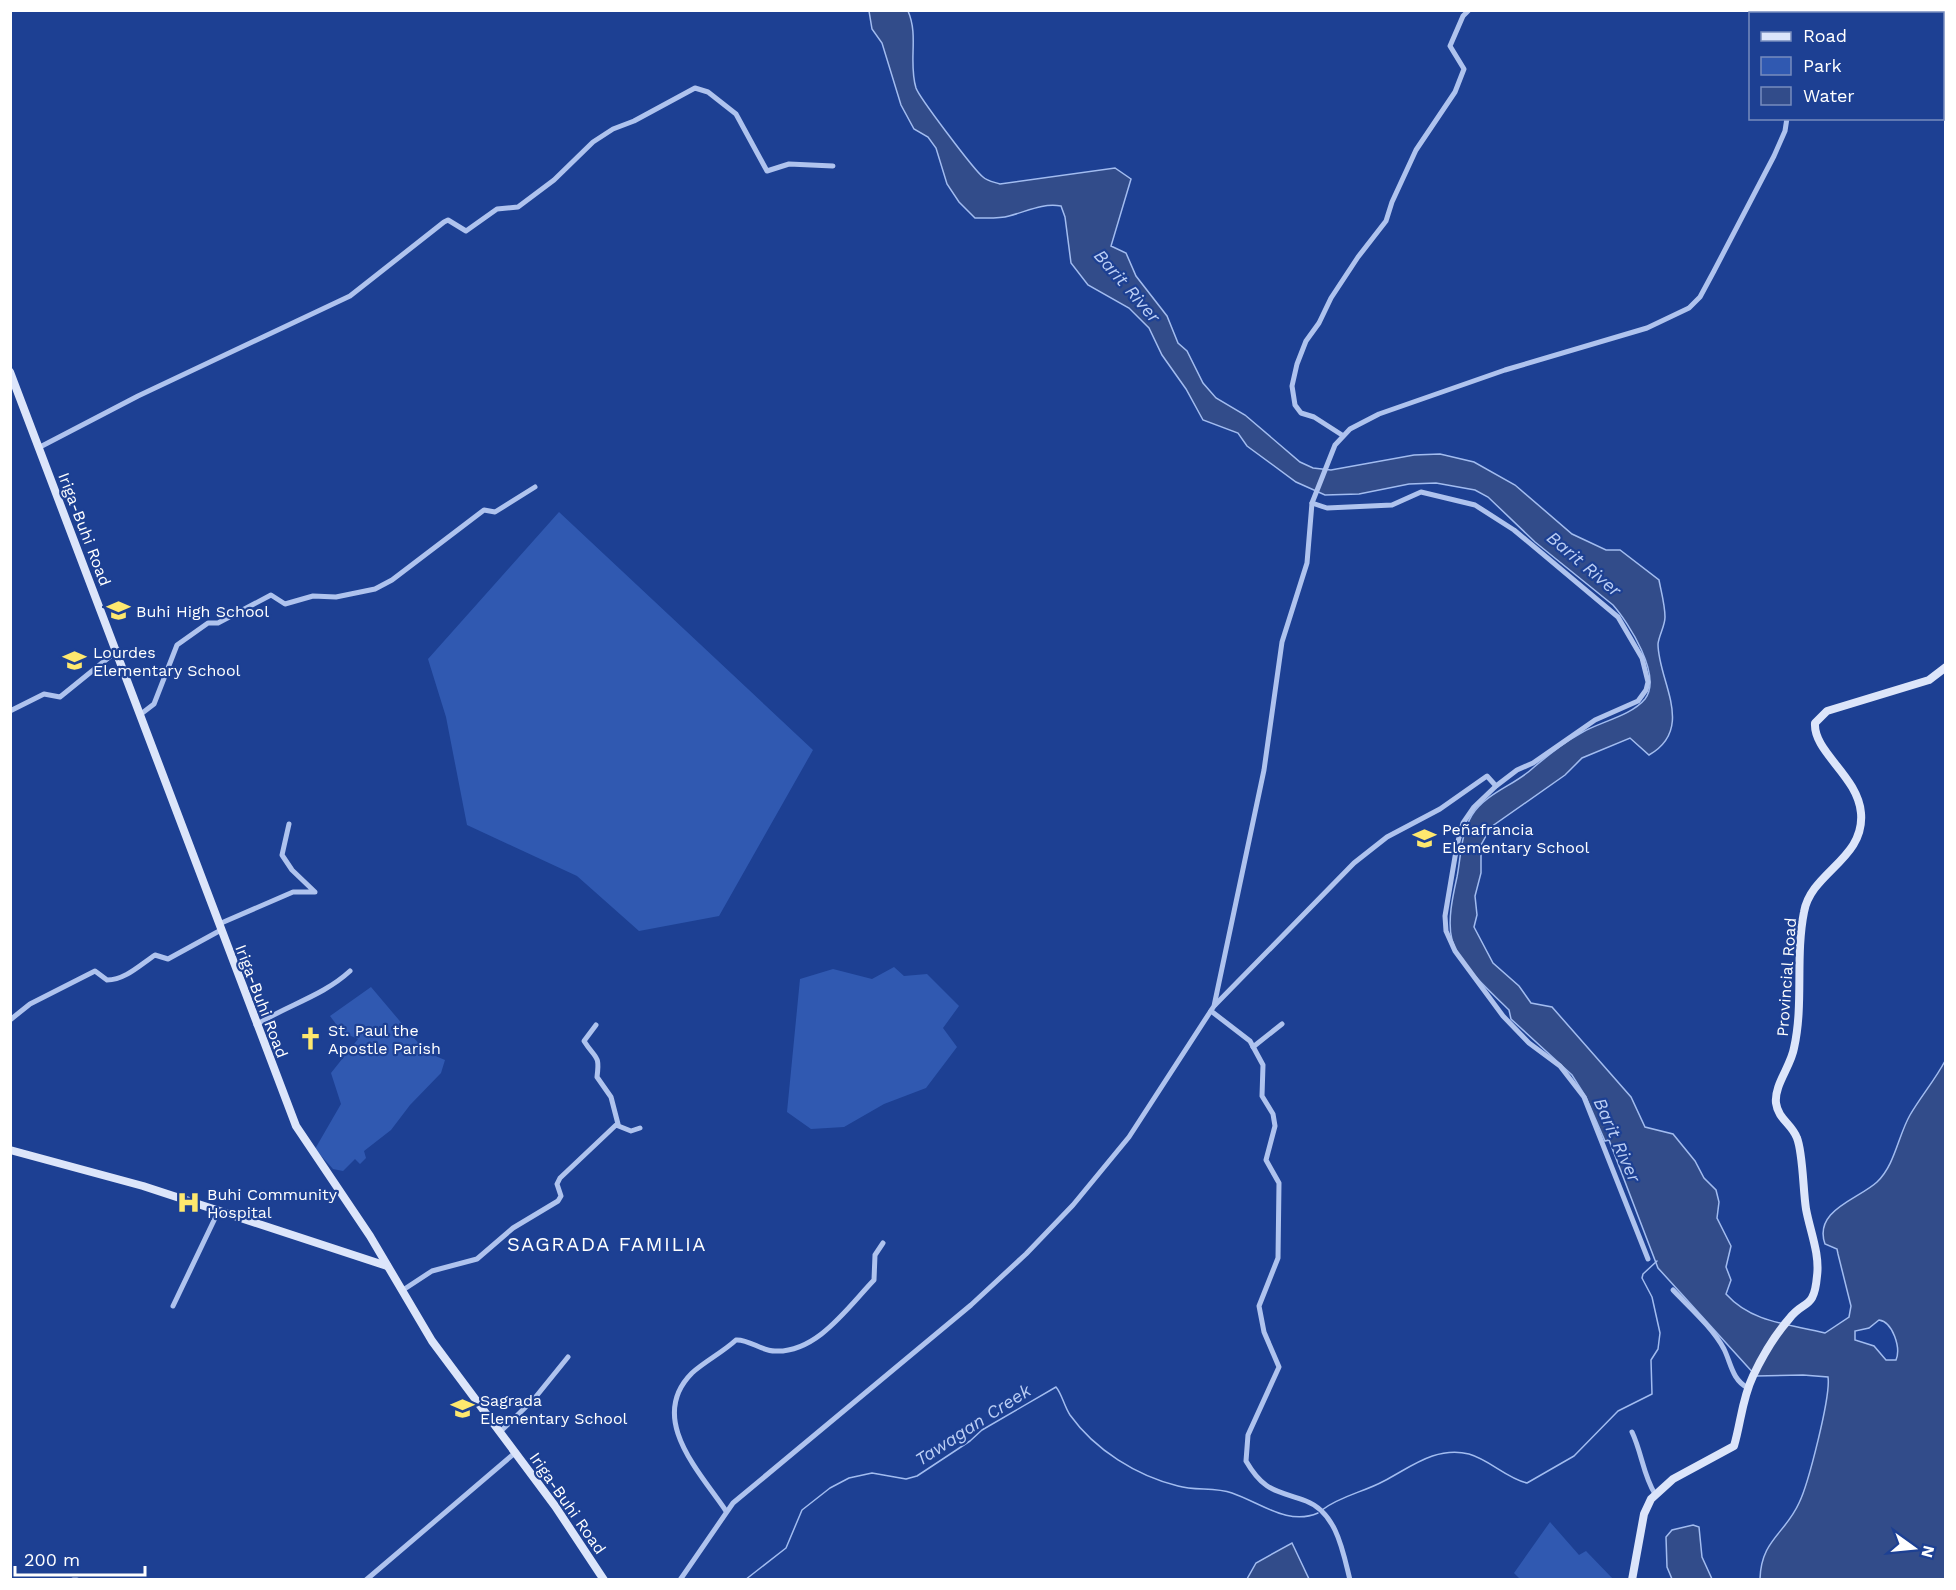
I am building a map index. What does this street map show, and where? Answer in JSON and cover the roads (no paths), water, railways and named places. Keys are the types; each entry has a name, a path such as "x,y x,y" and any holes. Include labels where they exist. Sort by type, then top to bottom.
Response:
{"main road":[{"name":"Iriga-Buhi Road","path":"10,372 13,385 40,447 118,650 256,1025 296,1126 403,1290 432,1341 516,1452 604,1580"},
{"name":"Provincial Road","path":"1655,1494 1673,1479 1734,1446 1742,1402 1753,1375 1790,1316 1812,1299 1818,1265 1807,1212 1798,1139 1777,1108 1776,1094 1791,1059 1796,1040 1804,910 1816,887 1851,850 1859,832 1861,814 1851,783 1817,740 1815,723 1827,711 1929,680 1946,667"},
{"path":"10,1150 124,1180 387,1266"},
{"path":"1632,1580 1644,1514 1655,1494"}],"street":[{"path":"1342,435 1314,417 1301,413 1295,405 1292,386 1297,364 1306,341 1312,336 1331,298 1358,257 1386,221 1392,202 1416,150 1455,92 1464,69 1450,46 1463,16 1469,10"},
{"path":"40,447 138,396 350,296 444,222 448,220 466,231 496,208 518,207 554,180 593,142 695,88 708,92 736,114 767,171 789,164 833,166"},
{"path":"1212,1008 1266,760 1282,642 1306,563 1312,503 1335,445 1342,435 1379,414 1468,382 1647,328 1689,308 1706,286 1774,156 1785,131 1786,120"},
{"path":"141,714 154,704 175,648 208,623 218,623 271,595 285,604 313,596 336,597 375,589 392,580 484,510 495,512 535,487"},
{"path":"1312,503 1327,508 1392,505 1421,492 1475,505 1514,530 1618,617 1631,634 1647,673 1643,696 1632,705 1595,720 1496,786 1463,823 1447,897 1446,931 1455,951 1508,1022 1529,1044 1560,1066 1578,1088 1648,1259"},
{"path":"10,711 44,694 60,697 118,650"},
{"path":"680,1580 726,1511 747,1490 971,1305 1026,1254 1102,1172 1129,1137 1212,1008 1296,919 1362,856 1387,837 1440,809 1487,776 1496,786"},
{"path":"10,1020 30,1004 95,971 106,980 128,974 155,955 168,959 220,927 293,892 315,892 292,870 282,855 289,824"},
{"path":"256,1025 288,1005 331,988 350,971"},
{"path":"1212,1008 1250,1041 1265,1071 1262,1096 1275,1122 1267,1164 1278,1181 1280,1195 1278,1261 1258,1306 1264,1332 1280,1365 1248,1435 1246,1459 1266,1486 1294,1499 1307,1501 1322,1514 1341,1541 1350,1580"},
{"path":"1253,1047 1282,1024"},
{"path":"596,1025 584,1041 599,1061 597,1077 611,1097 618,1124 630,1131 640,1128"},
{"path":"403,1290 432,1271 477,1259 513,1228 543,1212 561,1196 557,1184 560,1178 589,1148 618,1124"},
{"path":"173,1306 218,1212"},
{"path":"726,1511 681,1445 676,1430 674,1407 682,1386 694,1372 736,1340 764,1351 794,1351 828,1328 874,1280 875,1255 883,1243"},
{"path":"1673,1290 1708,1327 1724,1349 1739,1383 1748,1388"},
{"path":"500,1432 534,1399 568,1357"},
{"path":"1632,1432 1641,1451 1648,1483 1655,1494"},
{"path":"366,1580 516,1452"}],"water":[{"name":"Barit River","path":"869,11 908,11 913,30 913,69 916,88 926,105 986,180 1000,184 1115,168 1131,179 1111,246 1126,253 1136,276 1167,316 1178,343 1187,351 1203,383 1216,398 1245,415 1300,462 1313,468 1331,470 1414,455 1440,454 1474,462 1515,485 1572,534 1606,550 1620,550 1659,580 1665,617 1658,644 1671,703 1673,718 1670,731 1663,744 1649,755 1630,738 1582,758 1565,775 1491,827 1481,845 1481,873 1475,896 1477,915 1474,927 1493,963 1519,986 1531,1003 1552,1007 1631,1097 1645,1127 1673,1134 1695,1161 1704,1178 1716,1190 1719,1202 1717,1218 1731,1246 1726,1267 1731,1280 1726,1294 1747,1311 1772,1321 1825,1333 1849,1317 1851,1306 1837,1249 1825,1244 1823,1232 1826,1222 1831,1214 1877,1182 1883,1175 1910,1115 1945,1061 1945,1579 1760,1579 1761,1566 1769,1546 1793,1514 1803,1493 1823,1420 1828,1377 1756,1376 1658,1268 1609,1140 1605,1141 1586,1097 1572,1075 1511,1019 1509,1010 1461,959 1452,940 1451,908 1462,845 1468,822 1478,807 1568,741 1588,729 1632,710 1645,699 1650,677 1647,664 1627,624 1613,605 1535,542 1488,497 1475,490 1436,483 1409,484 1359,494 1325,495 1296,482 1247,446 1238,433 1203,420 1186,389 1162,355 1149,328 1129,308 1088,285 1071,263 1065,217 1061,206 1041,207 1001,218 975,218 959,202 947,184 936,148 928,137 914,129 901,105 882,43 872,29","holes":["1879,1320 1884,1322 1895,1336 1896,1360 1886,1360 1874,1346 1855,1340 1855,1331 1869,1328"]},
{"path":"1693,1525 1699,1527 1702,1557 1712,1579 1672,1579 1667,1567 1666,1537 1672,1530"},
{"path":"1292,1543 1309,1579 1247,1579 1256,1563"}],"waterway":[{"name":"Tawagan Creek","path":"1322,1510 1336,1501 1376,1485 1435,1455 1457,1452 1469,1454 1527,1483 1574,1456 1618,1411 1652,1394 1651,1360 1658,1349 1660,1333 1652,1297 1642,1278 1643,1274 1657,1261"},
{"name":"Tawagan Creek","path":"745,1580 786,1548 802,1510 830,1488 849,1478 872,1473 906,1479 917,1476 970,1441 982,1430 1056,1387 1070,1415 1080,1428 1104,1450 1147,1476 1185,1487 1232,1493 1285,1515 1296,1517 1318,1513"}],"place":[{"name":"Buhi High School","path":"118,611"},
{"name":"Lourdes Elementary School","path":"75,661"},
{"name":"Peñafrancia Elementary School","path":"1424,838"},
{"name":"St. Paul the Apostle Parish","path":"310,1039"},
{"name":"Buhi Community Hospital","path":"189,1203"},
{"name":"Sagrada Elementary School","path":"462,1409"}],"district":[{"name":"SAGRADA FAMILIA","path":"607,1244"}]}
